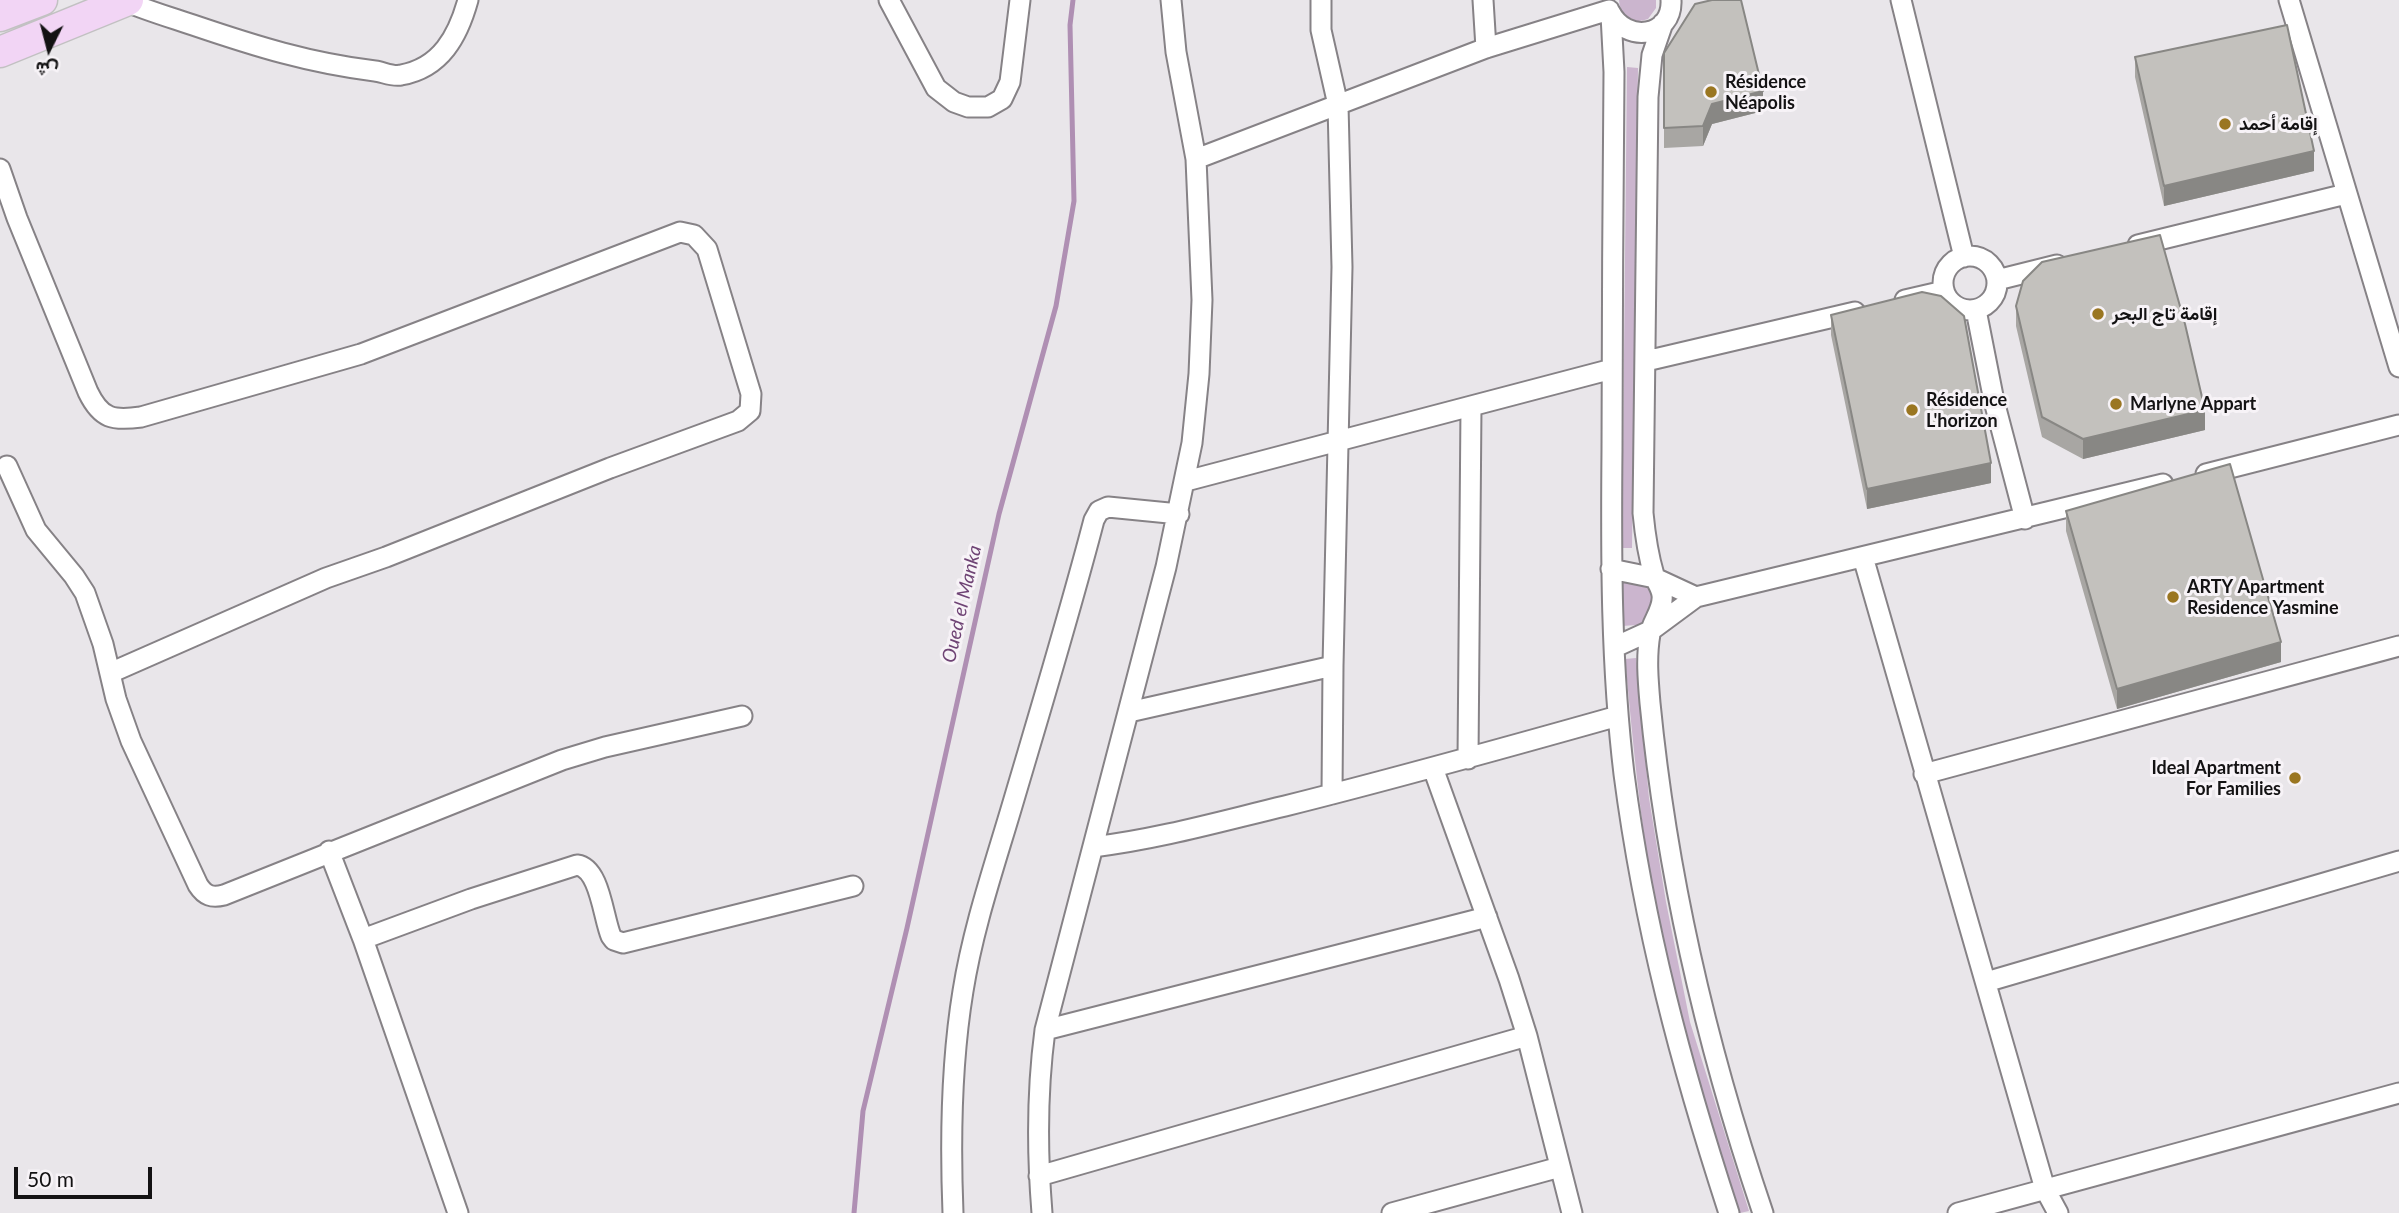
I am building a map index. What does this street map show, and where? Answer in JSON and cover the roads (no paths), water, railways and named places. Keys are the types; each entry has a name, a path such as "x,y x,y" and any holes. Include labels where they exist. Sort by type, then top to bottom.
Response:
{"main road":[{"path":"0,16 41,0"},
{"path":"0,52 125,0"}],"street":[{"path":"125,0 256,47 345,68 398,76 419,69 440,56 452,41 468,0"},
{"path":"889,0 936,88 954,102 968,107 988,107 1002,99 1010,82 1020,0"},
{"path":"1042,1213 1039,1176 1040,1072 1045,1030 1179,514 1192,443 1199,374 1202,300 1196,159 1177,52 1171,0"},
{"path":"1321,0 1321,30 1338,105 1342,267 1332,794"},
{"path":"1483,0 1486,48"},
{"path":"1610,8 1619,25 1629,32 1642,33 1663,23 1669,15 1671,0"},
{"path":"1901,0 1964,257"},
{"path":"2289,0 2399,367"},
{"path":"1196,159 1486,48 1610,8"},
{"path":"1610,8 1614,72 1611,569 1619,716 1627,794 1642,890 1665,1000 1729,1213"},
{"path":"1663,23 1649,75 1643,513 1655,578 1663,597 1650,631 1650,700 1670,860 1686,934 1716,1058 1763,1213"},
{"path":"0,169 17,218 88,392 95,407 113,418 141,417 361,354 680,232 699,237 706,250 751,394 750,411 738,421 326,578 110,673"},
{"path":"2118,250 2346,194"},
{"path":"1964,257 1976,257 1986,261 1994,269 1997,280 1994,296 1987,305 1976,310 1964,310 1954,305 1944,291 1947,270 1954,261 1964,257"},
{"path":"1997,280 2078,260"},
{"path":"1646,360 1944,291"},
{"path":"1976,310 1994,401 2025,519"},
{"path":"1186,481 1612,369"},
{"path":"1468,759 1471,407"},
{"path":"1615,647 1650,631 1696,597 2025,519 2399,425"},
{"path":"7,466 36,530 85,593 103,644 123,719 198,886 206,895 223,895 562,760 605,747 742,716"},
{"path":"953,1213 951,1138 955,1043 968,964 980,912 1094,520 1099,511 1108,507 1179,514"},
{"path":"1863,557 2045,1189 2058,1213"},
{"path":"1611,569 1655,578 1696,597"},
{"path":"1924,774 2399,646"},
{"path":"1129,712 1333,666"},
{"path":"1093,847 1173,834 1468,759 1619,716"},
{"path":"1433,768 1527,1036 1572,1213"},
{"path":"329,851 363,939 458,1213"},
{"path":"1986,982 2399,861"},
{"path":"363,939 471,899 577,865 582,865 592,874 611,936 623,943 853,886"},
{"path":"1045,1030 1487,917"},
{"path":"1039,1176 1527,1036"},
{"path":"1958,1213 2399,1093"},
{"path":"1392,1213 1560,1167"}],"waterway":[{"name":"Oued el Manka","path":"854,1213 863,1111 907,928 999,514 1056,306 1074,201 1070,25 1073,0"}],"place":[{"name":"Résidence Néapolis","path":"1711,92"},
{"name":"إقامة أحمد","path":"2225,124"},
{"name":"إقامة تاج البحر","path":"2098,314"},
{"name":"Marlyne Appart","path":"2116,404"},
{"name":"Résidence L'horizon","path":"1912,410"},
{"name":"ARTY Apartment Residence Yasmine","path":"2173,597"},
{"name":"Ideal Apartment For Families","path":"2295,778"}]}
